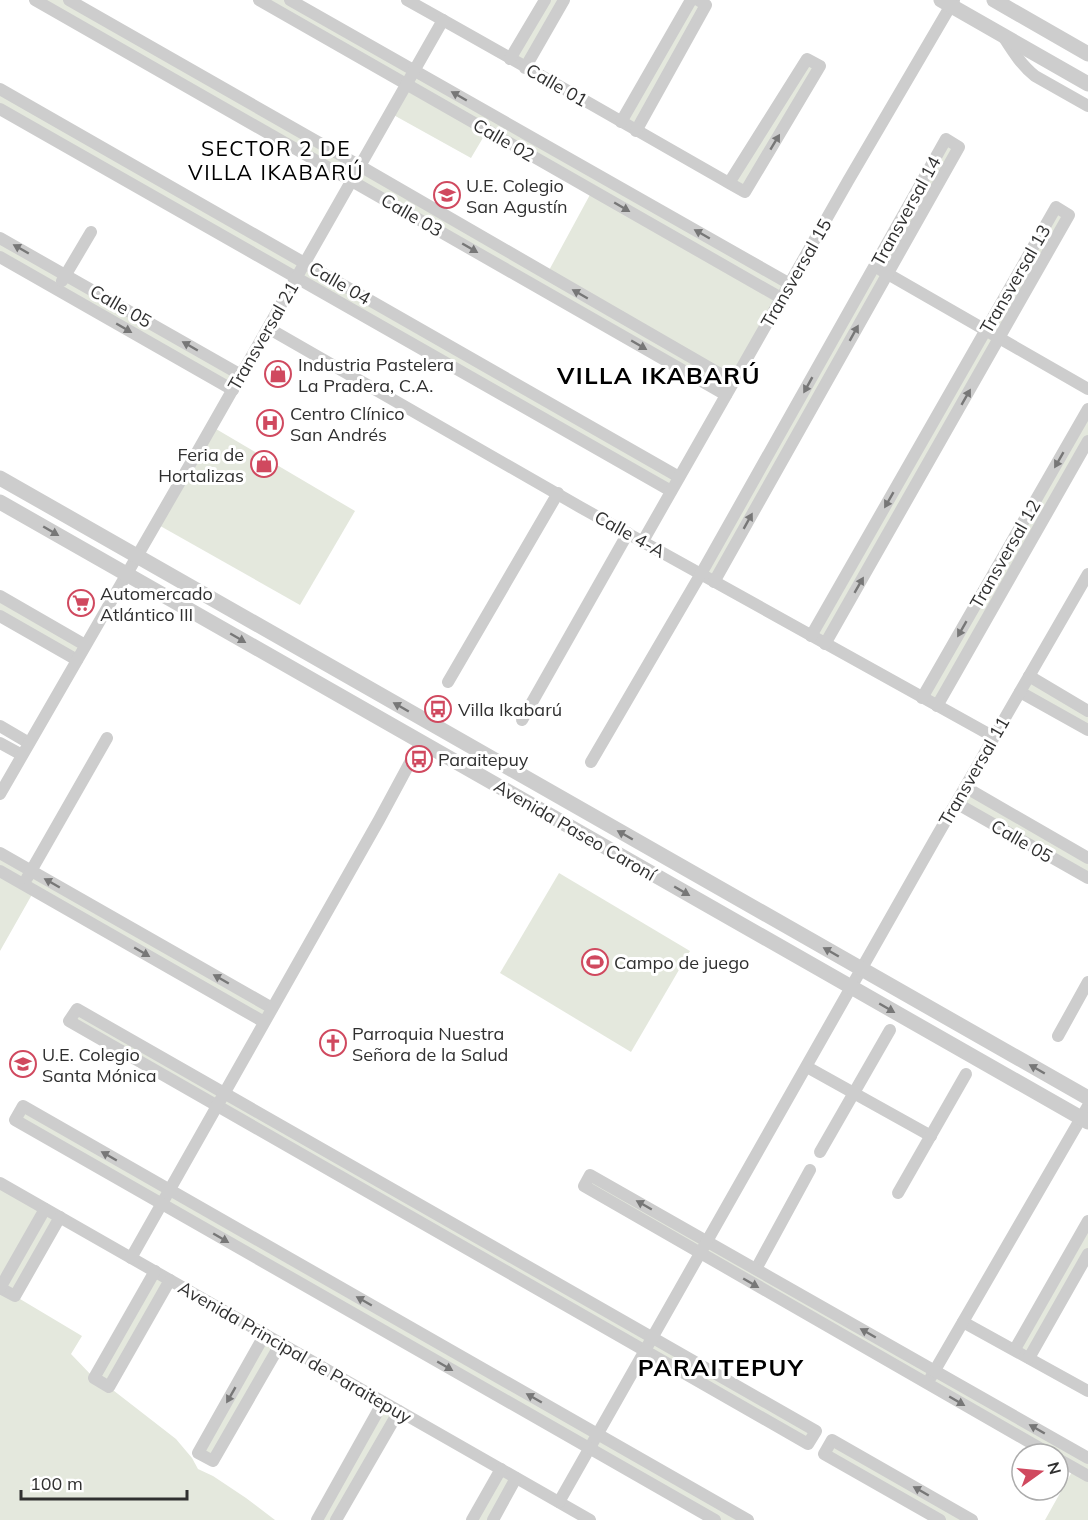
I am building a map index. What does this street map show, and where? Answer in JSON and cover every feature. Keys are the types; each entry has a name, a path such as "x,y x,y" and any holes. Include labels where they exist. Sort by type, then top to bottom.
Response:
{"street":[{"name":"Calle 03","path":"69,0 734,382"},
{"name":"Calle 02","path":"259,0 781,298"},
{"name":"Calle 02","path":"290,0 790,284"},
{"path":"510,59 545,0"},
{"path":"525,68 564,0"},
{"path":"621,122 691,0"},
{"path":"636,130 706,5 698,0"},
{"path":"994,0 1088,54"},
{"name":"Calle 03","path":"40,1 726,395"},
{"name":"Calle 01","path":"413,2 525,68 636,130 707,171 745,192 820,66 807,59 729,183"},
{"path":"949,2 1088,84"},
{"name":"Transversal 15","path":"642,541 949,2"},
{"name":"Transversal 21","path":"126,574 442,20"},
{"path":"1002,34 1027,70 1088,106"},
{"path":"349,52 357,38"},
{"path":"176,80 183,65"},
{"name":"Calle 04","path":"0,89 679,477"},
{"path":"23,122 31,107"},
{"name":"Calle 04","path":"0,109 671,491"},
{"name":"Transversal 14","path":"591,762 701,574 946,139 959,147 714,582"},
{"path":"120,177 129,162"},
{"path":"592,190 600,176"},
{"name":"Transversal 13","path":"811,636 1056,207 1070,215 825,644"},
{"path":"57,290 91,232"},
{"name":"Calle 05","path":"0,238 241,375"},
{"path":"714,260 722,246"},
{"name":"Calle 05","path":"0,257 232,390"},
{"path":"874,267 1088,389"},
{"path":"539,288 547,274"},
{"name":"Calle 4-A","path":"268,328 714,582 994,737"},
{"path":"823,358 836,366"},
{"path":"483,384 491,370"},
{"path":"942,407 955,416"},
{"name":"Transversal 12","path":"922,698 1088,409"},
{"path":"788,420 801,428"},
{"name":"Transversal 12","path":"937,706 1088,441"},
{"name":"Avenida Paseo Caroní","path":"0,478 1088,1098"},
{"path":"901,480 914,488"},
{"path":"448,682 558,493"},
{"path":"746,494 759,502"},
{"name":"Avenida Paseo Caroní","path":"0,502 852,988 1086,1116"},
{"path":"522,720 628,533"},
{"path":"1010,545 1024,553"},
{"path":"0,794 126,574"},
{"name":"Transversal 11","path":"559,1502 965,787 1029,676 1080,598 1087,578"},
{"path":"0,596 85,645"},
{"path":"0,616 77,660"},
{"path":"1029,676 1088,711"},
{"path":"1020,692 1088,730"},
{"path":"0,726 29,742"},
{"path":"23,884 107,738"},
{"path":"131,1257 421,742"},
{"path":"0,743 22,756"},
{"name":"Calle 05","path":"965,787 1088,858"},
{"name":"Calle 05","path":"956,803 1088,878"},
{"path":"0,854 272,1008"},
{"path":"0,871 264,1022"},
{"path":"117,938 125,924"},
{"path":"1059,1036 1088,982"},
{"path":"77,1009 224,1093 816,1431 812,1438 808,1444 69,1021 77,1009"},
{"path":"820,1152 890,1030"},
{"path":"807,1067 931,1136"},
{"path":"898,1193 966,1074"},
{"path":"715,1520 15,1120 22,1106 748,1520"},
{"path":"928,1384 1086,1116"},
{"path":"756,1269 810,1170"},
{"path":"1029,1442 584,1186 590,1175 1088,1458"},
{"name":"Avenida Principal de Paraitepuy","path":"0,1184 590,1520"},
{"path":"45,1209 0,1288 15,1296 60,1217"},
{"path":"1015,1349 1088,1221"},
{"path":"468,1250 475,1237"},
{"path":"1029,1358 1088,1254"},
{"path":"155,1271 94,1378 109,1387 170,1280"},
{"path":"963,1322 1088,1391"},
{"path":"265,1334 198,1453 213,1461 281,1343"},
{"path":"414,1348 421,1334"},
{"path":"317,1520 383,1402"},
{"path":"336,1520 399,1411"},
{"path":"940,1520 824,1454 832,1440 972,1520"},
{"path":"1070,1466 1088,1476"},
{"path":"472,1520 501,1469"},
{"path":"493,1520 516,1478"}],"shaded area":[{"path":"35,0 68,0 547,274 592,191 487,131 471,158 390,113 406,85 259,0 290,0 789,284 726,395"},
{"path":"545,0 564,0 525,67 511,59"},
{"path":"691,0 706,5 636,130 621,121"},
{"path":"807,59 820,66 745,192 731,184"},
{"path":"0,89 679,477 671,491 0,109"},
{"path":"946,140 959,147 714,582 701,575"},
{"path":"1056,207 1069,215 825,644 812,636"},
{"path":"0,238 241,375 233,390 0,257"},
{"path":"1088,409 1088,441 936,706 922,698"},
{"path":"211,426 355,511 300,605 155,523"},
{"path":"0,596 85,645 77,660 0,616"},
{"path":"1029,677 1088,711 1088,730 1021,691"},
{"path":"965,787 1088,858 1088,878 956,803"},
{"path":"0,853 272,1008 264,1022 34,891 0,951"},
{"name":"Campo de juego","path":"559,873 690,951 631,1052 500,973"},
{"path":"77,1009 816,1431 808,1444 69,1021"},
{"path":"23,1106 748,1520 715,1520 15,1120"},
{"path":"590,1175 1060,1442 1029,1442 584,1186"},
{"path":"0,1183 60,1217 15,1296 82,1336 71,1354 94,1378 155,1271 170,1280 109,1387 176,1439 198,1469 213,1476 275,1520 0,1520"},
{"path":"1088,1221 1088,1254 1029,1358 1015,1349"},
{"path":"265,1334 281,1343 213,1461 198,1453"},
{"path":"383,1402 399,1411 336,1520 317,1520"},
{"path":"832,1440 972,1520 940,1520 824,1454"},
{"path":"1070,1448 1088,1458 1088,1520 1045,1520 1055,1502 1070,1502 1070,1475 1074,1468 1070,1466"},
{"path":"501,1469 516,1478 493,1520 472,1520"}],"place":[{"name":"U.E. Colegio San Agustín","path":"447,195"},
{"name":"Industria Pastelera La Pradera, C.A.","path":"278,374"},
{"name":"Centro Clínico San Andrés","path":"270,423"},
{"name":"Feria de Hortalizas","path":"264,464"},
{"name":"Automercado Atlántico III","path":"81,603"},
{"name":"Villa Ikabarú","path":"438,709"},
{"name":"Paraitepuy","path":"419,759"},
{"name":"Campo de juego","path":"595,962"},
{"name":"Parroquia Nuestra Señora de la Salud","path":"333,1043"},
{"name":"U.E. Colegio Santa Mónica","path":"23,1064"}],"district":[{"name":"SECTOR 2 DE VILLA IKABARÚ","path":"276,160"},
{"name":"VILLA IKABARÚ","path":"659,375"},
{"name":"PARAITEPUY","path":"721,1367"}]}
